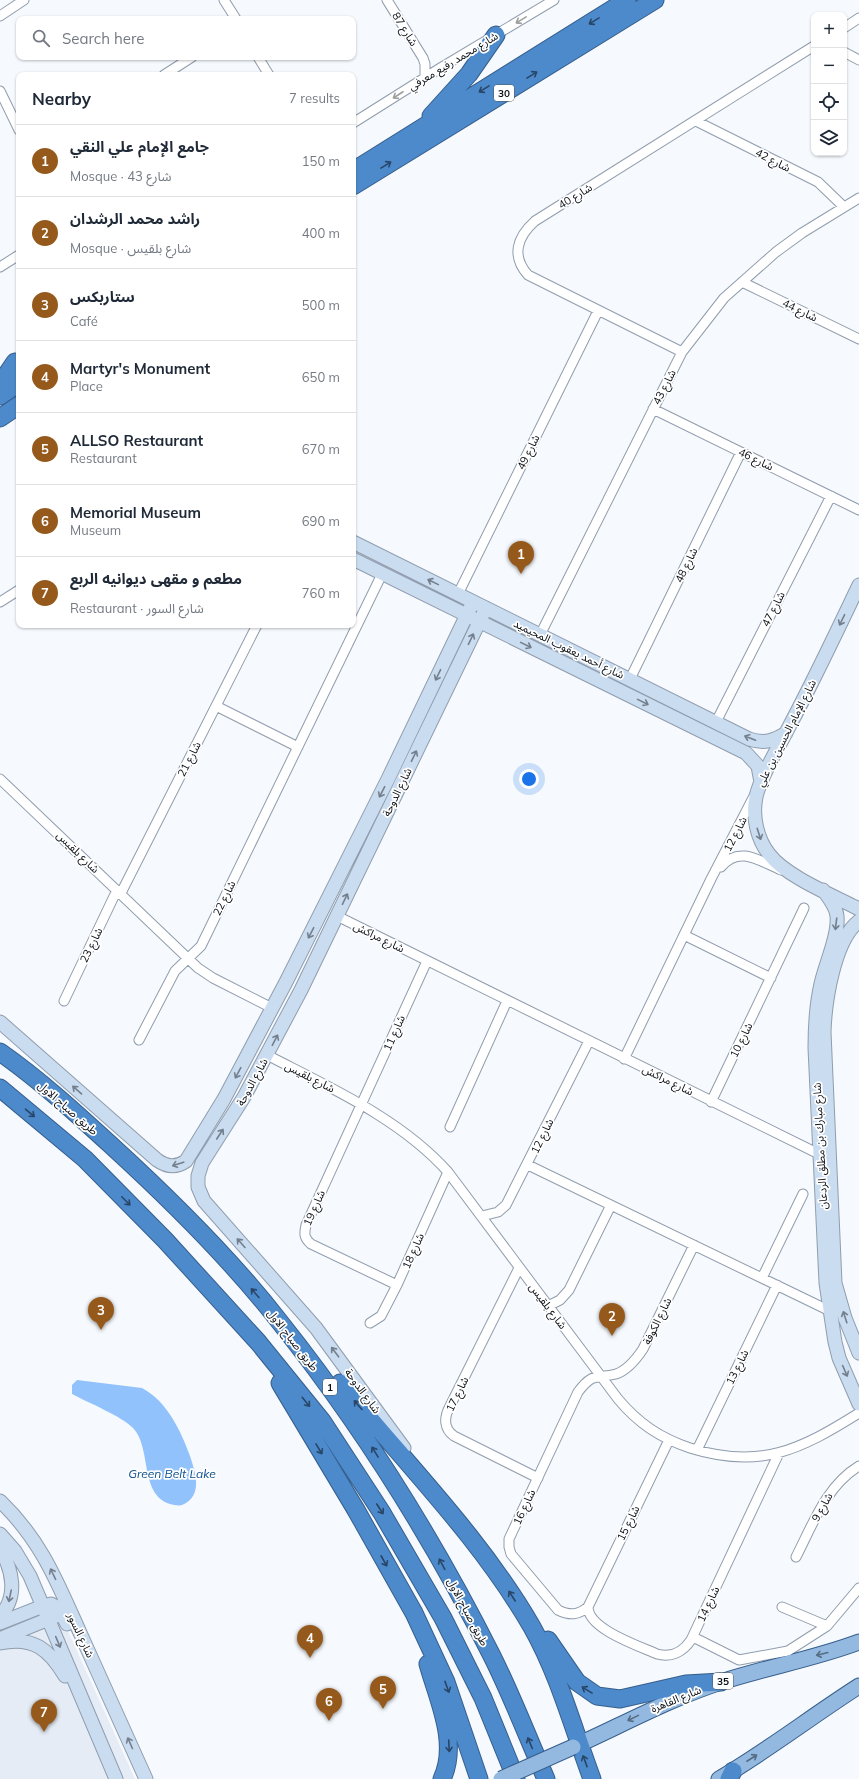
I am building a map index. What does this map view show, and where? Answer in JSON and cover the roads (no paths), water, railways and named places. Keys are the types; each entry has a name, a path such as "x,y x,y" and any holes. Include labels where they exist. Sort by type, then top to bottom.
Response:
{"highway":[{"name":"30","path":"356,169 627,0"},
{"name":"30","path":"356,184 655,0"},
{"path":"417,131 469,74 496,35"},
{"path":"0,384 16,361"},
{"path":"0,396 16,386"},
{"path":"0,418 16,407"},
{"path":"0,1047 19,1065"},
{"name":"طريق صباح الاول","path":"0,1052 19,1065 160,1189 238,1273 278,1320 342,1404 373,1448 424,1531 492,1657 546,1779"},
{"path":"0,1088 90,1165 165,1240 258,1342 322,1421 382,1513 443,1618 483,1698 516,1779"},
{"path":"278,1320 312,1348 353,1399 447,1509 502,1580 532,1629 558,1682 576,1745 592,1779"},
{"path":"258,1342 278,1381 356,1510 414,1614 446,1682 479,1779"},
{"path":"414,1614 448,1738 448,1762 442,1779"},
{"path":"532,1629 543,1634 551,1643 577,1682 597,1696 620,1699 686,1684 721,1682"}],"main road":[{"name":"شارع القاهرة","path":"502,1779 669,1701 721,1682 828,1653 859,1642"},
{"path":"727,1776 859,1686"}],"street":[{"path":"0,16 24,0"},
{"path":"224,0 234,16"},
{"name":"شارع 87","path":"387,0 423,58 425,64 425,77"},
{"name":"شارع محمد رفيع معرفي","path":"356,122 425,77 554,0"},
{"path":"847,26 859,18"},
{"name":"شارع 40","path":"682,352 528,275 518,258 518,248 521,239 527,229 535,221 811,48"},
{"path":"847,54 859,60"},
{"name":"شارع 87","path":"423,58 442,67"},
{"path":"169,72 187,60"},
{"path":"260,60 267,72"},
{"path":"0,91 16,124"},
{"name":"شارع 42","path":"696,121 818,182 844,207"},
{"name":"شارع 43","path":"540,635 682,352 724,298 776,252 802,233 859,198"},
{"path":"0,267 16,257"},
{"name":"شارع 44","path":"742,282 859,339"},
{"name":"شارع 49","path":"458,594 598,311"},
{"path":"0,371 16,361"},
{"name":"شارع 46","path":"653,409 859,510"},
{"name":"شارع 48","path":"630,679 741,452"},
{"name":"شارع 47","path":"716,722 831,496"},
{"name":"شارع أحمد يعقوب المحيميد","path":"356,543 749,738 760,742 772,741 786,732"},
{"name":"شارع أحمد يعقوب المحيميد","path":"356,561 746,753 758,766 760,785"},
{"name":"شارع 22","path":"356,628 382,574"},
{"name":"شارع الإمام الحسين بن علي","path":"859,585 760,785 755,809 759,836 764,847 773,859 793,874 859,909"},
{"path":"0,602 16,592"},
{"name":"شارع الدوحة","path":"0,1022 157,1160 164,1164 176,1166 186,1161 224,1099 286,982 388,779 473,602"},
{"name":"شارع الدوحة","path":"447,1509 352,1375 316,1328 201,1197 198,1181 202,1163 244,1097 301,990 486,608"},
{"name":"شارع 21","path":"119,891 255,628"},
{"name":"شارع 22","path":"139,1040 173,974 201,946 356,628"},
{"path":"216,706 298,747"},
{"name":"شارع بلقيس","path":"0,780 119,891 188,959 214,978 272,1008"},
{"name":"شارع 12","path":"624,1059 711,879 760,785"},
{"name":"شارع 12","path":"711,879 727,861 740,855 748,856 793,874"},
{"name":"شارع مبارك بن مطلق الردعان","path":"823,890 835,906 837,919 836,931 821,983 816,1021 815,1048 835,1283 851,1336 859,1353"},
{"name":"شارع 23","path":"64,1001 119,891"},
{"name":"شارع 10","path":"711,1102 804,908"},
{"name":"شارع مراكش","path":"337,916 711,1102 825,1156"},
{"name":"شارع مبارك بن مطلق الردعان","path":"859,921 850,930 840,951 831,982 825,1017 825,1269 830,1311 839,1358 859,1404"},
{"path":"684,935 771,978"},
{"name":"شارع 11","path":"361,1106 427,961"},
{"path":"286,982 290,980 296,981 300,984 301,990"},
{"path":"450,1127 508,1001"},
{"name":"شارع 12","path":"482,1216 496,1213 504,1207 528,1165 589,1041"},
{"name":"شارع بلقيس","path":"267,1055 339,1092 416,1141 448,1172 618,1399 649,1429 669,1440 697,1450 723,1456 745,1458 779,1453 822,1435 859,1413"},
{"path":"224,1099 223,1107 226,1111 235,1110"},
{"name":"شارع 19","path":"361,1106 306,1225 304,1233 306,1240 311,1244 397,1285"},
{"path":"528,1165 830,1311"},
{"name":"شارع 18","path":"370,1324 381,1316 397,1285 448,1172"},
{"path":"762,1278 803,1194"},
{"path":"548,1306 560,1300 569,1290 612,1205"},
{"name":"شارع الكوفة","path":"601,1375 616,1374 620,1372 630,1365 640,1354 694,1245"},
{"name":"شارع 17","path":"519,1268 449,1408 446,1422 448,1430 454,1436 538,1478"},
{"name":"شارع 13","path":"697,1450 777,1285"},
{"path":"835,1342 840,1337 851,1336"},
{"name":"شارع 16","path":"588,1607 575,1614 565,1613 556,1608 510,1552 509,1539 578,1392 588,1381 601,1375"},
{"name":"شارع 15","path":"588,1607 669,1440"},
{"name":"شارع 14","path":"588,1607 590,1617 601,1627 661,1655 673,1655 680,1652 687,1646 692,1637 779,1453"},
{"name":"شارع 9","path":"796,1557 830,1491 846,1474 859,1466"},
{"name":"شارع السور","path":"0,1501 33,1539 46,1560 146,1779"},
{"name":"شارع السور","path":"0,1534 24,1564 116,1779"},
{"path":"0,1548 8,1564 12,1581 9,1602 0,1616"},
{"path":"692,1637 739,1660 788,1651 827,1626 859,1588"},
{"path":"0,1639 49,1620 61,1612 63,1601 60,1590"},
{"path":"0,1623 48,1604 54,1604 61,1612 82,1654 102,1682"},
{"path":"782,1607 827,1626"},
{"path":"0,1643 24,1642 38,1646 48,1653 56,1662 91,1721"}],"water":[{"name":"Green Belt Lake","path":"77,1380 142,1388 159,1401 166,1409 177,1427 192,1462 196,1490 189,1501 182,1505 178,1505 170,1504 160,1499 154,1491 150,1481 139,1437 133,1428 121,1419 72,1394 72,1385"}],"place":[{"name":"جامع الإمام علي النقي","path":"521,574"},
{"name":"ستاربكس","path":"101,1330"},
{"name":"راشد محمد الرشدان","path":"612,1336"},
{"name":"Martyr's Monument","path":"310,1658"},
{"name":"ALLSO Restaurant","path":"383,1709"},
{"name":"Memorial Museum","path":"329,1721"},
{"name":"مطعم و مقهى ديوانيه الربع","path":"44,1732"}]}
